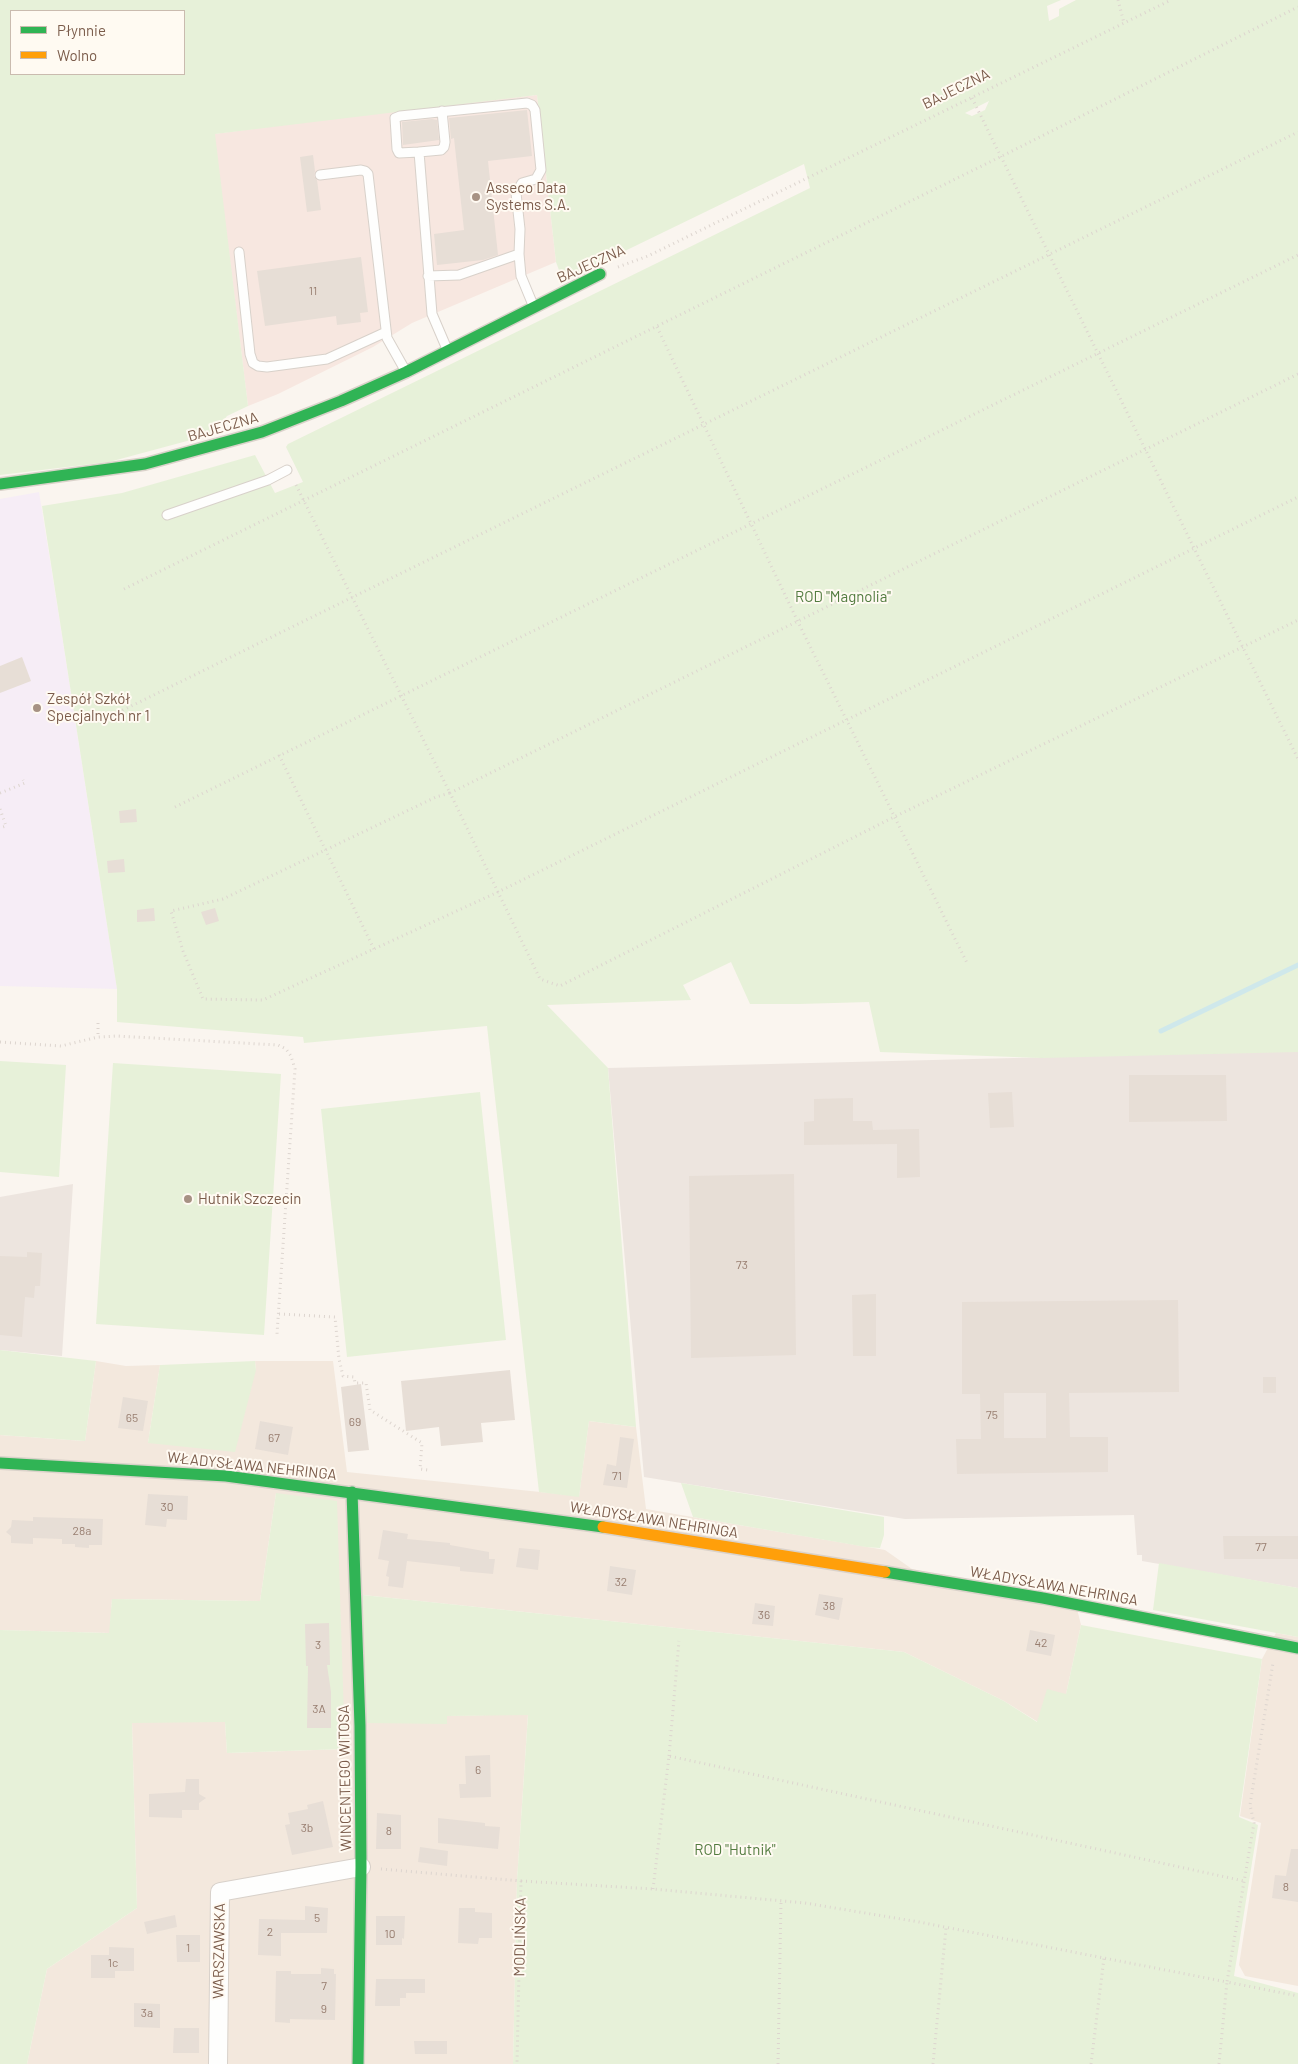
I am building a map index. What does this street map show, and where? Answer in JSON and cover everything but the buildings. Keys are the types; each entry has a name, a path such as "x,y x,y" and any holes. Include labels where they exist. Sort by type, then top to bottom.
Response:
{"street":[{"name":"BAJECZNA","path":"0,484 145,464 211,447 282,424 341,402 406,372 600,274"},
{"name":"WŁADYSŁAWA NEHRINGA","path":"0,1464 226,1476 611,1528 1013,1593 1298,1648"},
{"name":"WINCENTEGO WITOSA","path":"352,1492 360,1726 362,1867 358,2064"},
{"name":"WARSZAWSKA","path":"218,2064 220,1892 362,1867"}],"lane":[{"path":"442,111 444,147 441,150 399,154 395,118 442,111 527,103 535,110 541,170 536,179 522,183 516,192 520,229 519,254 521,276 534,308"},
{"path":"419,152 432,314 448,351"},
{"path":"320,175 361,170 368,174 387,338 406,372"},
{"path":"239,252 250,354 253,363 258,366 267,367 327,359 386,332"},
{"path":"428,276 459,275 519,254"},
{"path":"167,515 268,480 286,470"}],"path":[{"path":"1118,0 1124,23"},
{"name":"BAJECZNA","path":"600,274 648,256 1170,0"},
{"path":"124,589 1002,156 1298,7"},
{"path":"972,98 1298,759"},
{"path":"109,717 1298,132"},
{"path":"176,806 1298,255"},
{"path":"657,327 798,622 967,963"},
{"path":"1298,374 450,792 223,899 170,911 203,999 263,1000 498,892 1298,497"},
{"path":"296,485 400,696 450,792 540,979 560,986 894,817 1298,620"},
{"path":"279,755 374,949"},
{"path":"0,793 24,783 23,780"},
{"path":"0,809 6,826 0,828"},
{"path":"98,1022 98,1037"},
{"path":"0,1042 62,1046 98,1037 117,1036 278,1045 286,1049 291,1056 294,1068 277,1334"},
{"path":"279,1314 335,1317 339,1359 343,1376 354,1377 355,1383 366,1383 370,1410 422,1444 420,1469 428,1470"},
{"path":"653,1889 680,1641"},
{"path":"1219,2064 1227,1982 1254,1823 1250,1805 1276,1643"},
{"path":"668,1756 1244,1881"},
{"name":"MODLIŃSKA","path":"362,1867 521,1881 517,2064"},
{"path":"521,1881 653,1889 781,1900 946,1928 1298,1996"},
{"path":"778,2064 781,1900"},
{"path":"933,2064 946,1928"},
{"path":"1091,2064 1104,1958"}],"shaded area":[{"path":"537,95 556,262 412,323 373,347 278,394 248,406 214,134 389,111"},
{"name":"Zespół Szkół Specjalnych nr 1","path":"39,492 117,989 0,986 0,499"},
{"path":"1298,1051 1298,1588 1142,1561 1142,1555 1137,1555 1134,1515 905,1519 644,1477 608,1068"},
{"path":"73,1184 62,1356 0,1350 0,1197"},
{"path":"96,1361 126,1366 160,1365 148,1443 256,1370 255,1361 333,1361 347,1472 579,1496 589,1421 636,1427 646,1509 885,1550 912,1569 1074,1597 1081,1625 1066,1694 1038,1722 1004,1701 904,1652 363,1595 447,1724 447,1716 528,1714 517,1880 513,2064 27,2064 47,1969 137,1908 132,1722 225,1722 227,1753 345,1749 276,1493 260,1601 112,1599 110,1633 0,1630 0,1435 85,1441"},
{"path":"1276,1633 1298,1637 1298,1986 1245,1976 1239,1965 1261,1823 1240,1816 1262,1659"}],"green space":[{"name":"ROD \"Magnolia\"","path":"0,0 1061,0 1047,6 1049,21 1059,16 1059,9 1076,0 1298,0 1298,1052 1041,1058 880,1052 869,1002 750,1004 731,962 683,985 691,1000 547,1005 608,1068 636,1427 589,1421 579,1497 539,1492 487,1026 304,1043 303,1037 117,1022 117,989 42,506 122,493 255,455 275,493 303,482 286,447 288,444 810,188 804,164 563,281 556,262 537,95 215,134 248,406 227,416 213,434 109,462 0,475","holes":["989,101 985,110 972,116 965,113"]},
{"path":"0,1061 66,1065 59,1177 0,1172"},
{"name":"Hutnik Szczecin","path":"113,1063 281,1074 264,1335 96,1324"},
{"path":"480,1092 506,1340 347,1357 321,1109"},
{"path":"0,1350 96,1361 85,1441 0,1435"},
{"path":"255,1361 256,1370 235,1452 148,1443 160,1365"},
{"path":"681,1483 884,1517 884,1535 880,1548 866,1547 693,1517"},
{"path":"276,1493 337,1501 345,1749 227,1753 225,1722 132,1723 137,1908 47,1969 27,2064 0,2064 0,1630 109,1633 112,1599 260,1601"},
{"path":"1159,1563 1298,1588 1298,1637 1153,1610"},
{"name":"ROD \"Hutnik\"","path":"363,1595 904,1652 1004,1701 1037,1722 1047,1689 1066,1694 1081,1625 1262,1659 1239,1817 1258,1825 1234,1976 1298,1993 1298,2064 513,2064 517,1880 528,1715 447,1716 447,1724 367,1723"}],"waterway":[{"path":"1161,1031 1298,965"}],"traffic: fast":[{"path":"0,484 145,464 262,432 341,401 406,372 600,274"},
{"path":"0,1463 226,1476 603,1527"},
{"path":"352,1492 360,1726 361,1867 358,2064"},
{"path":"885,1572 1043,1598 1298,1648"}],"traffic: slow":[{"path":"603,1527 885,1572"}],"place":[{"name":"Asseco Data Systems S.A.","path":"476,197"},
{"name":"Zespół Szkół Specjalnych nr 1","path":"37,708"},
{"name":"Hutnik Szczecin","path":"188,1199"}]}
